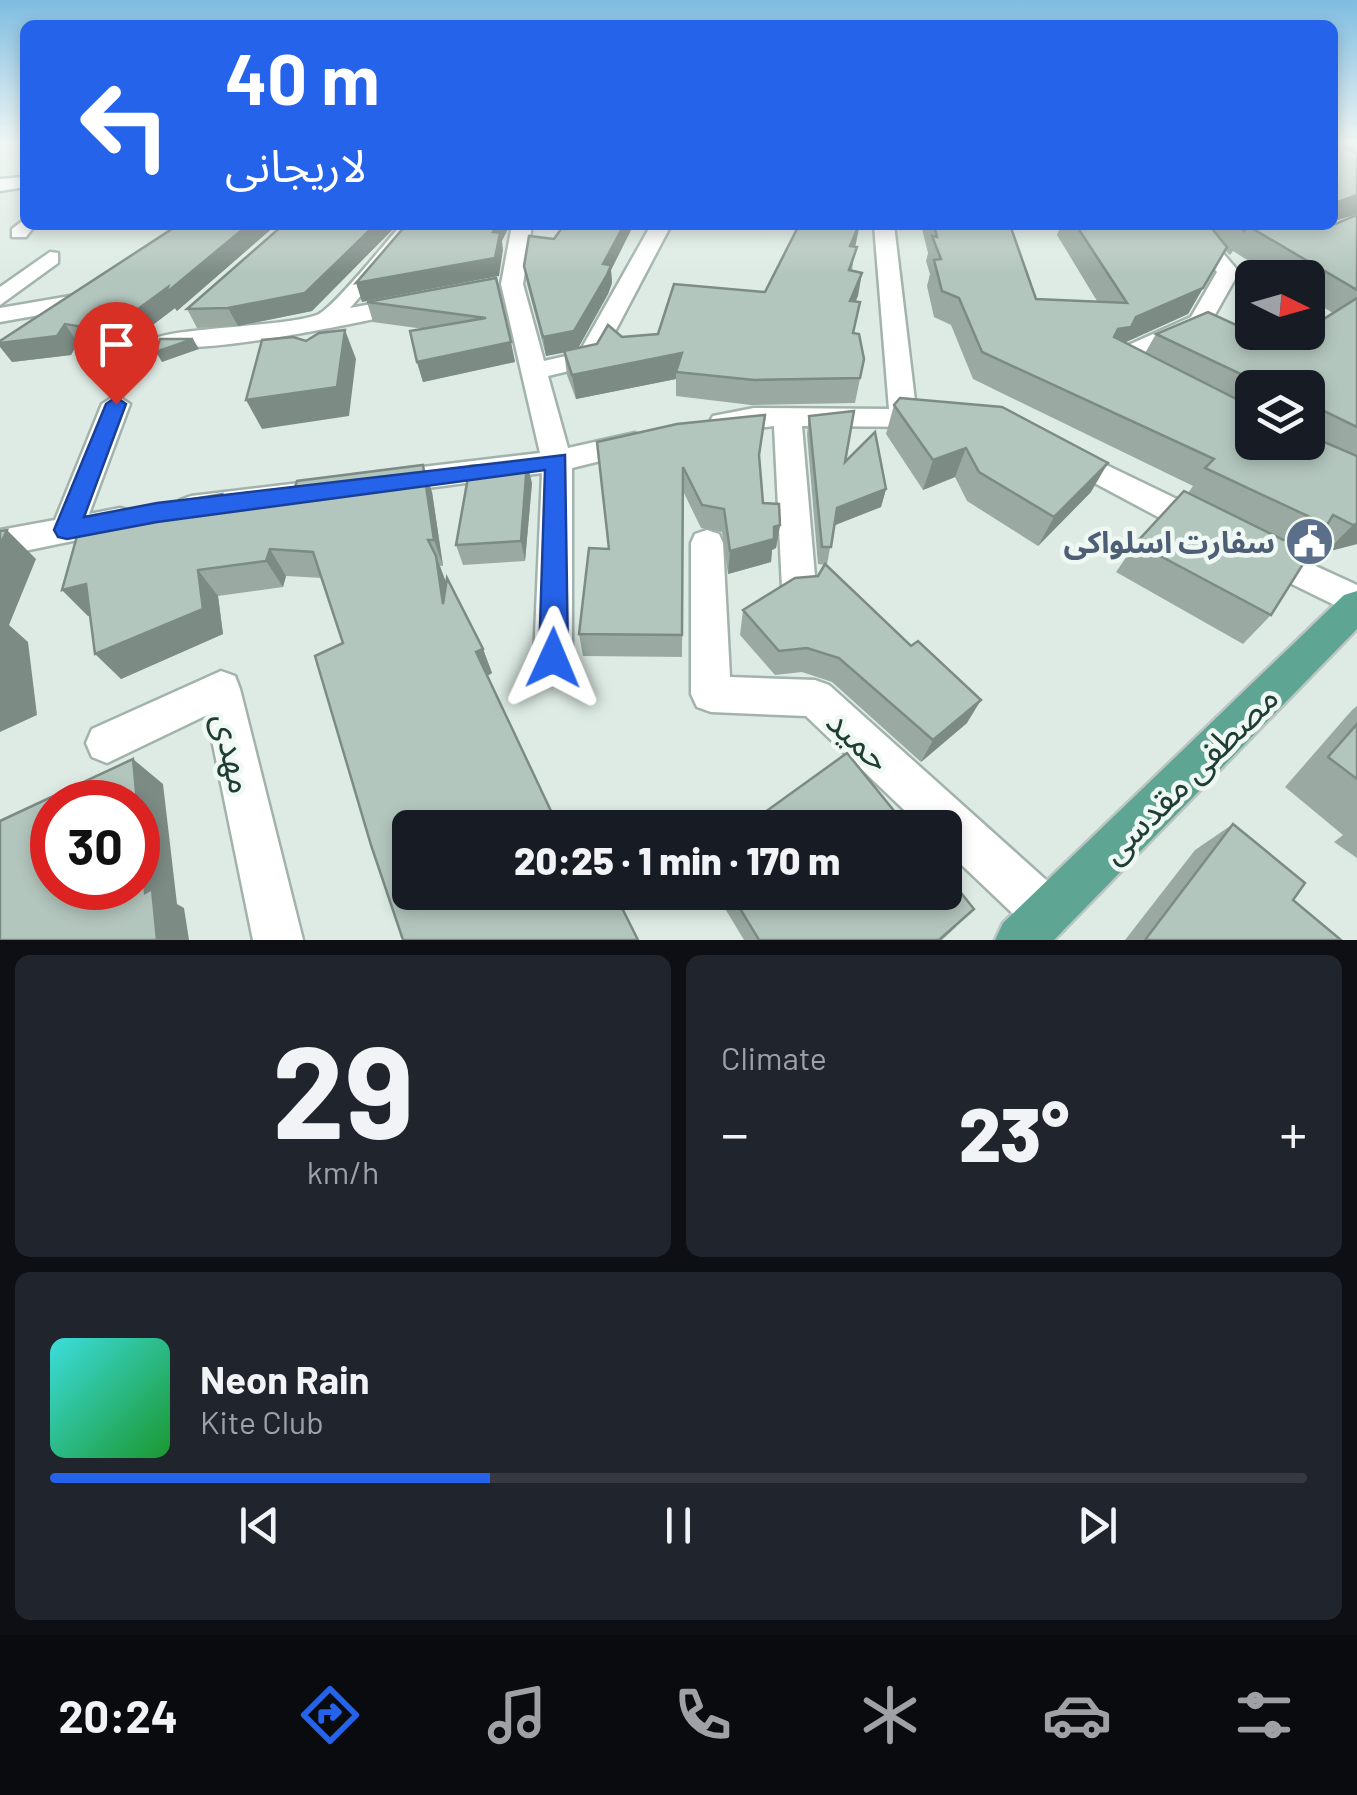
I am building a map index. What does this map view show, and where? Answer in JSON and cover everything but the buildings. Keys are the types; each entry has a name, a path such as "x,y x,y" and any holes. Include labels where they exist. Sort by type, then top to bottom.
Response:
{"main road":[{"name":"مصطفی مقدسی","path":"1034,926 1357,604"}],"street":[{"path":"322,331 408,230"},
{"path":"520,230 502,285 534,371 557,460 553,658"},
{"path":"534,371 589,359 658,230"},
{"path":"885,230 904,416"},
{"path":"1128,363 1200,322 1228,270 1192,230"},
{"path":"0,298 50,258"},
{"path":"0,314 83,298 30,336"},
{"path":"192,315 163,341 322,331 436,299"},
{"path":"67,530 116,404"},
{"path":"787,416 799,588"},
{"path":"700,429 754,417 954,419"},
{"path":"0,544 157,512 557,460 664,436"},
{"path":"1037,440 1357,604"},
{"name":"حمید","path":"707,543 712,694 815,698 1034,926"},
{"name":"مهدی","path":"107,743 221,689 278,940"}],"place":[{"name":"سفارت اسلواکی","path":"1310,541"}],"route":[{"path":"116,404 67,530 157,512 557,460 553,658"}]}
